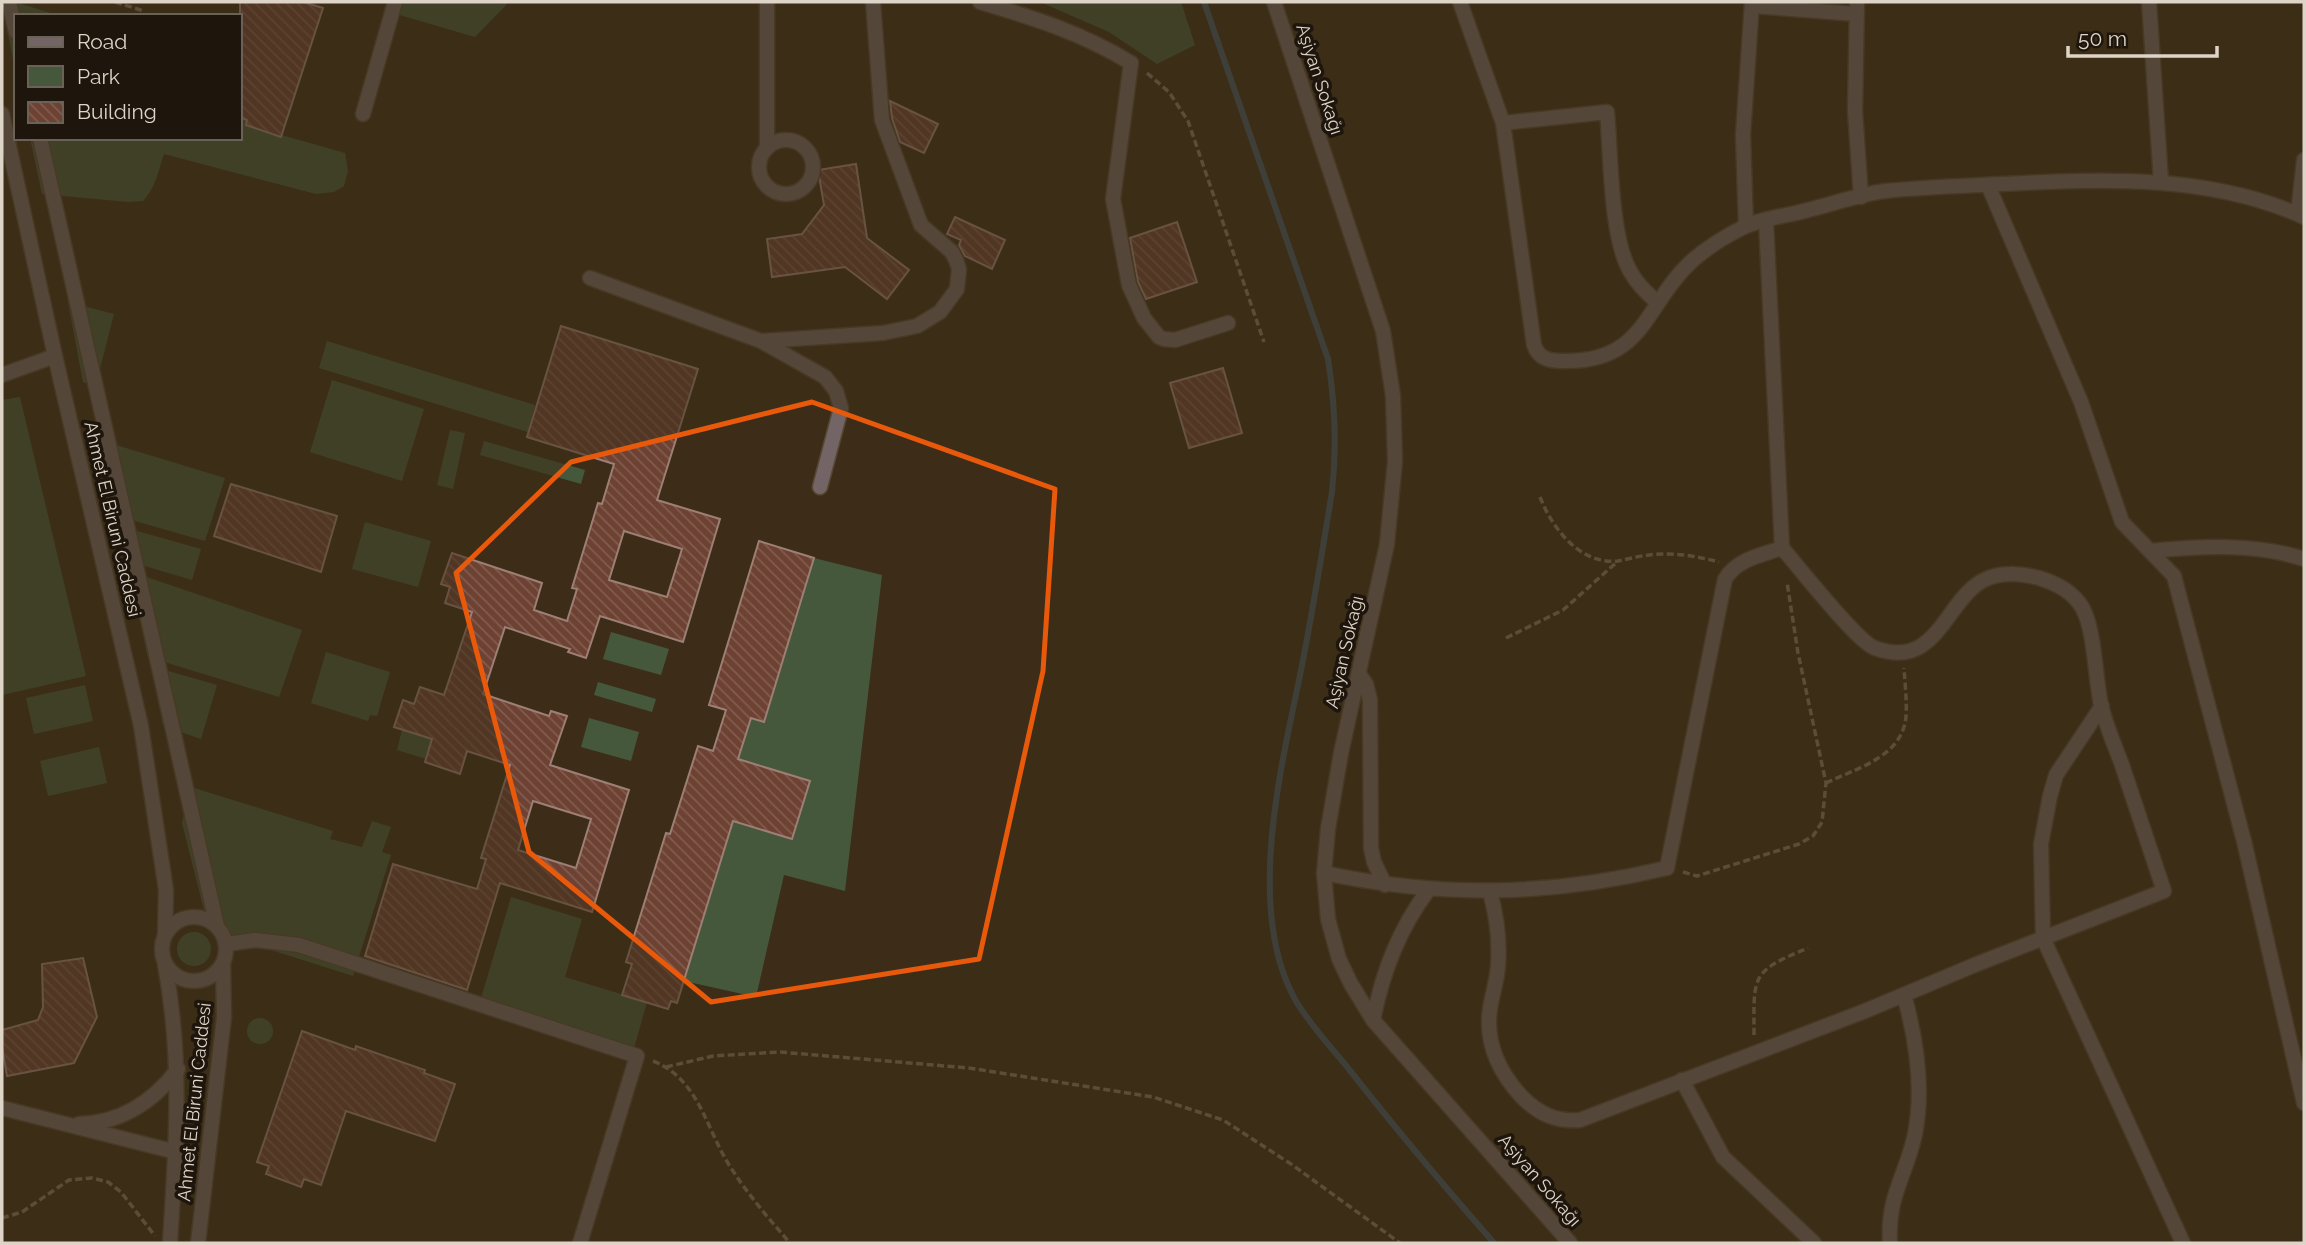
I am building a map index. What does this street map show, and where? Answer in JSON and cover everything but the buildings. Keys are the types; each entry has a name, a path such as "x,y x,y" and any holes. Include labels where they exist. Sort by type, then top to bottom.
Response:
{"street":[{"path":"9,2 14,23"},
{"path":"363,114 395,2"},
{"path":"767,2 767,148"},
{"path":"761,341 883,333 918,326 940,312 957,289 957,260 952,252 921,225 882,120 873,2"},
{"path":"980,2 1083,36 1131,63 1113,199 1129,285 1144,318 1164,340 1175,340 1227,323"},
{"name":"Aşiyan Sokağı","path":"1274,2 1383,331 1395,428 1393,502 1384,558 1334,791 1324,873 1328,919 1339,959 1373,1020 1570,1243"},
{"path":"1460,2 1503,123 1534,345 1536,352 1546,360 1570,362 1614,352 1636,336 1677,276 1693,260 1718,241 1746,226 1883,191 2093,179 2161,183 2242,196 2301,215 2304,160"},
{"path":"2149,2 2161,183"},
{"path":"1746,226 1743,135 1747,49 1753,4 1857,8 1855,111 1861,197"},
{"path":"1503,123 1607,112 1619,242 1637,282 1658,303"},
{"name":"Ahmet El Biruni Caddesi","path":"2,114 141,726 166,890 165,935"},
{"name":"Ahmet El Biruni Caddesi","path":"40,140 217,926"},
{"path":"1988,185 2081,402 2122,522 2174,576 2244,841 2304,1103"},
{"path":"1490,892 1499,931 1497,979 1490,1006 1490,1039 1498,1063 1505,1077 1527,1101 1549,1117 1558,1120 1580,1120 1865,1012 2164,891 2102,706 2085,613 2069,593 2041,579 2004,574 1984,580 1967,594 1934,636 1915,649 1891,652 1867,645 1782,548 1766,221"},
{"path":"590,278 761,341 825,377 839,399 839,418 820,486"},
{"path":"2,375 55,356"},
{"path":"1324,873 1385,885 1490,892 1579,886 1667,868 1724,584 1734,567 1782,548"},
{"path":"2150,551 2232,548 2285,553 2304,559"},
{"path":"1359,674 1366,684 1370,700 1371,848 1385,885"},
{"path":"2102,706 2056,775 2050,796 2041,844 2043,938 2183,1243"},
{"path":"1373,1020 1379,990 1398,937 1411,913 1429,889"},
{"path":"189,917 209,920 217,926 226,944 223,964 209,978 189,982 180,979 165,964 162,944 171,926 189,917"},
{"path":"226,944 270,940 299,945 637,1056 580,1243"},
{"name":"Ahmet El Biruni Caddesi","path":"165,964 178,1069 176,1152 166,1242"},
{"name":"Ahmet El Biruni Caddesi","path":"198,1243 224,1017 223,964"},
{"path":"1889,1243 1892,1200 1915,1134 1917,1112 1915,1043 1904,995"},
{"path":"55,1122 89,1124 122,1116 153,1097 178,1069"},
{"path":"1682,1080 1723,1157 1814,1243"},
{"path":"2,1108 176,1152"}],"path":[{"path":"115,2 144,11"},
{"path":"1131,63 1169,92 1188,121 1264,342"},
{"path":"1540,497 1554,526 1575,547 1598,559 1618,561 1648,555 1679,555 1734,567"},
{"path":"1667,868 1697,876 1807,841 1822,822 1826,783 1798,653 1782,548"},
{"path":"1506,638 1563,610 1618,561"},
{"path":"1826,783 1882,757 1901,736 1906,715 1903,652"},
{"path":"1754,1052 1754,997 1758,979 1774,962 1808,948"},
{"path":"790,1243 732,1170 691,1090 666,1067 737,1052 780,1052 969,1068 1153,1097 1223,1120 1291,1164 1400,1243"},
{"path":"2,1218 22,1212 69,1180 92,1178 108,1182 121,1192 147,1229 166,1242"}],"highlighted area":[{"path":"812,402 1055,489 1043,671 979,959 711,1002 529,852 456,573 571,462"}],"green space":[{"path":"2,2 15,2 54,14 14,14 14,65"},
{"path":"396,2 509,2 475,37 393,13"},
{"path":"1040,2 1181,2 1195,45 1157,64 1109,32"},
{"path":"242,118 247,120 246,125 345,153 348,171 344,186 334,192 316,194 164,154 154,184 143,201 42,194 30,140 242,140"},
{"path":"68,302 114,314 96,384 83,382"},
{"path":"327,341 535,405 528,432 319,368"},
{"path":"332,380 424,409 402,481 310,452"},
{"path":"20,397 86,676 2,695 2,400"},
{"path":"450,430 465,433 453,489 437,485"},
{"path":"96,439 225,478 205,541 121,517"},
{"path":"484,441 585,470 581,484 480,455"},
{"path":"365,522 431,541 418,587 352,569"},
{"path":"123,527 201,549 192,580 128,561"},
{"path":"814,558 882,575 845,891 784,875 756,997 684,981 733,821 792,839 810,781 738,759 751,718"},
{"path":"129,571 302,630 279,697 148,657"},
{"path":"611,632 669,649 661,675 603,659"},
{"path":"326,652 390,672 377,716 370,715 368,721 311,703"},
{"path":"151,666 217,685 201,739 163,726"},
{"path":"598,682 656,699 652,712 594,695"},
{"path":"85,685 93,721 34,734 26,698"},
{"path":"589,718 639,732 631,761 581,747"},
{"path":"402,730 432,739 426,759 397,750"},
{"path":"99,747 107,783 48,796 40,761"},
{"path":"191,787 333,831 330,839 362,847 372,821 391,827 382,852 391,855 353,976 209,930 182,823"},
{"path":"511,897 582,919 565,977 647,1002 633,1052 479,1005"},
{"path":"194,932 206,937 211,949 206,961 194,966 182,961 177,949 182,937"},
{"path":"260,1018 269,1022 273,1031 269,1040 260,1044 251,1040 247,1031 251,1022"}],"waterway":[{"path":"1204,2 1328,359 1334,409 1332,492 1282,765 1271,847 1273,929 1281,967 1296,1001 1314,1027 1494,1243"}]}
